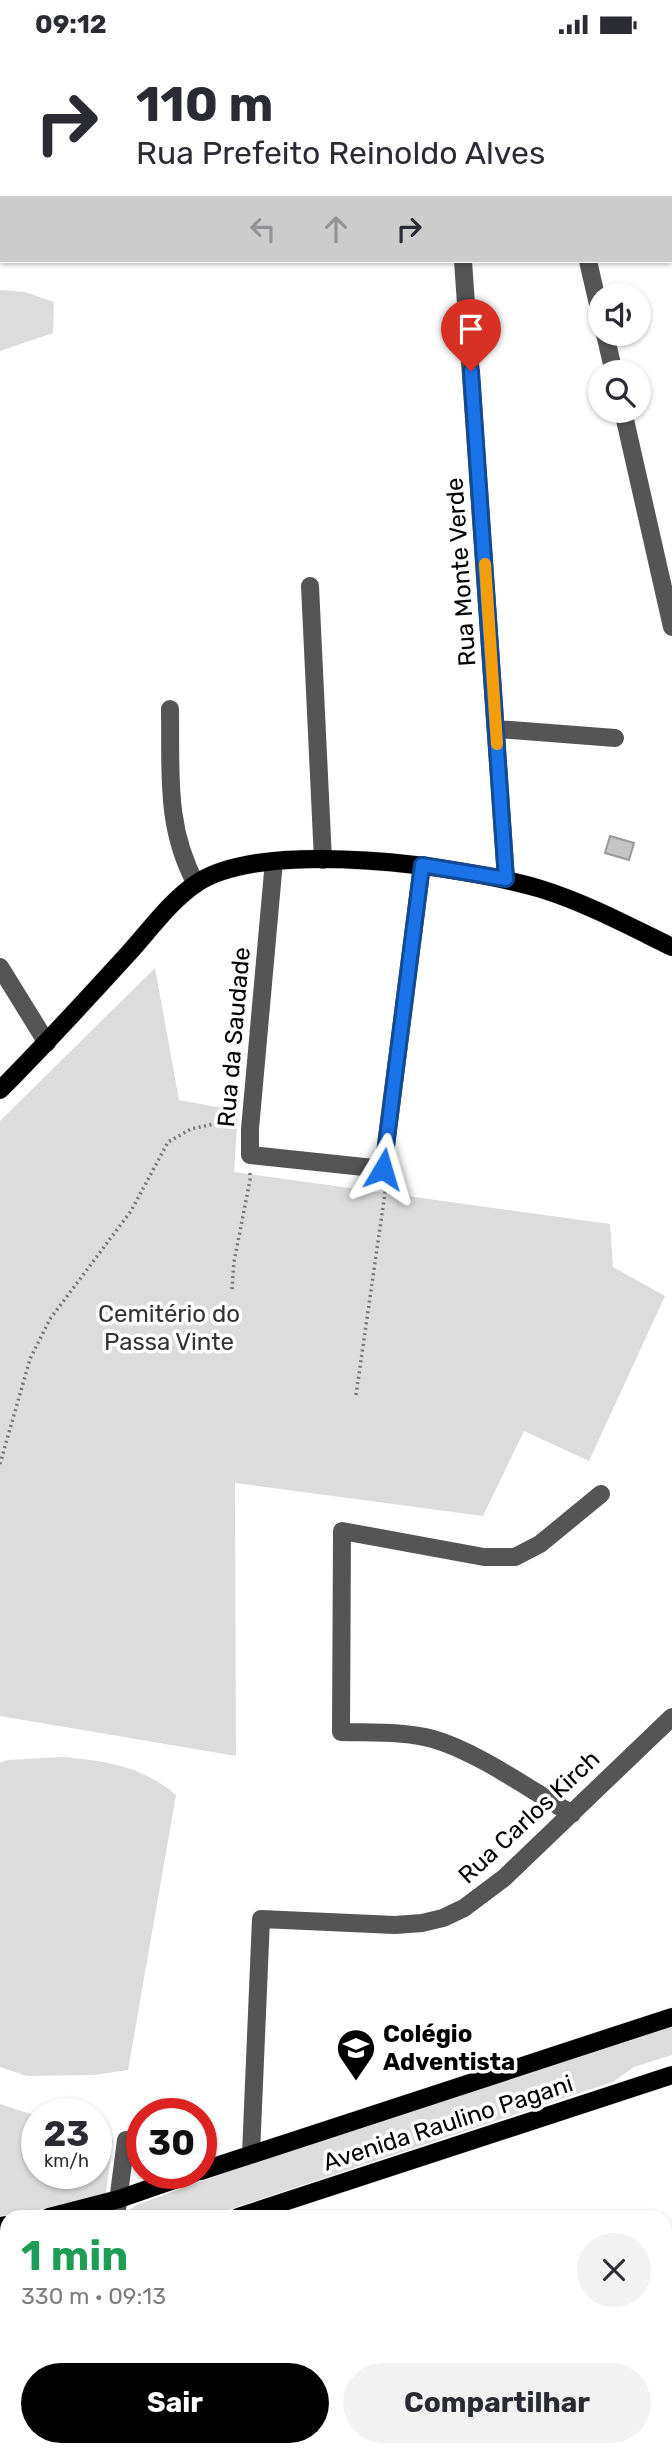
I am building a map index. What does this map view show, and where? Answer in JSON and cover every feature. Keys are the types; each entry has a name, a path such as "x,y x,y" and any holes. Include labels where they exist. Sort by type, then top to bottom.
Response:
{"main road":[{"path":"0,1090 47,1043 160,918 196,884 227,869 274,861 324,860 422,865 506,879 578,903 672,947"},
{"name":"Avenida Raulino Pagani","path":"217,2166 672,2017"},
{"name":"Avenida Raulino Pagani","path":"259,2210 672,2075"},
{"path":"76,2210 148,2189"}],"street":[{"name":"Rua Monte Verde","path":"463,263 506,879"},
{"path":"588,263 593,283"},
{"path":"626,423 672,627"},
{"path":"310,586 324,860"},
{"path":"170,709 174,824 182,857 196,884"},
{"path":"497,729 615,738"},
{"name":"Rua da Saudade","path":"274,861 250,1129 250,1155 383,1169"},
{"path":"383,1169 422,865"},
{"path":"0,967 47,1043"},
{"path":"572,1814 484,1763 435,1739 396,1733 341,1732 342,1531 484,1557 515,1557 540,1544 601,1494"},
{"name":"Rua Carlos Kirch","path":"251,2154 261,1919 396,1925 443,1918 464,1908 489,1891 672,1717"},
{"path":"117,2210 126,2140"}],"path":[{"path":"0,1464 30,1359 50,1319 131,1211 169,1142 191,1129 214,1124 234,1123 250,1129"},
{"path":"232,1289 234,1262 250,1180 250,1155"},
{"path":"356,1395 381,1211 387,1190 383,1169"}],"green space":[{"path":"0,290 25,292 54,302 53,333 0,351"},
{"name":"Cemitério do Passa Vinte","path":"155,968 179,1100 238,1111 234,1172 610,1224 613,1267 665,1296 589,1461 524,1431 483,1516 235,1483 236,1756 0,1716 0,1121"},
{"path":"63,1757 137,1771 176,1795 128,2070 94,2075 27,2076 0,2067 0,1763 8,1760"},
{"path":"672,2027 672,2055 634,2067 613,2082 228,2210 129,2210 181,2189 217,2189 217,2176 315,2141"},
{"path":"0,2104 21,2111 21,2189 106,2189 105,2199 37,2210 0,2210"}],"building":[{"path":"610,836 634,843 629,860 605,853"}],"slow traffic":[{"path":"485,564 497,744"}],"place":[{"name":"Colégio Adventista","path":"356,2082"}],"route":[{"path":"383,1169 422,865 506,879 471,371"}]}
